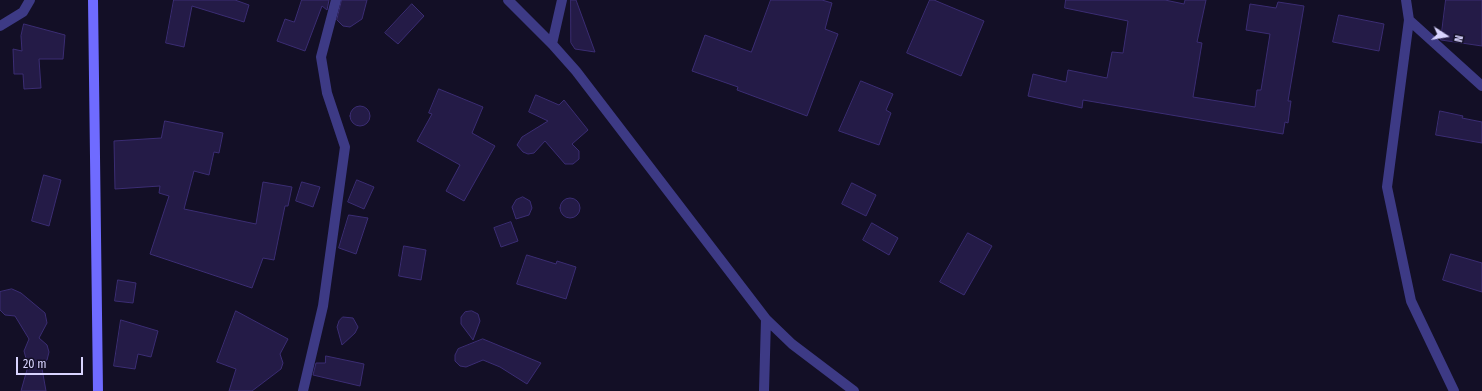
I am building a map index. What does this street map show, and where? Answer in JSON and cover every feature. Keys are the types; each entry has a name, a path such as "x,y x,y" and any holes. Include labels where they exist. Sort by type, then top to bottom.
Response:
{"main road":[{"path":"93,0 98,391"}],"street":[{"path":"0,26 24,12 30,0"},
{"path":"303,391 322,306 345,147 328,93 322,57 336,0"},
{"path":"508,0 552,44 581,77 766,319 792,344 854,391"},
{"path":"552,44 562,0"},
{"path":"1406,0 1409,20 1387,187 1411,301 1454,391"},
{"path":"1409,20 1482,86"},
{"path":"764,391 766,319"}],"building":[{"path":"174,0 235,0 249,5 244,22 192,6 184,47 166,43"},
{"path":"302,0 329,0 327,10 322,6 305,51 277,41 285,19 294,22"},
{"path":"342,0 367,0 362,19 350,27 343,26 337,20"},
{"path":"571,0 576,0 595,52 575,49 571,43"},
{"path":"771,0 822,0 832,3 825,29 838,34 807,116 737,90 738,87 692,71 705,35 751,52"},
{"path":"930,0 934,0 984,21 961,76 907,53"},
{"path":"1066,0 1165,0 1184,4 1185,0 1206,0 1197,42 1202,43 1193,97 1255,107 1257,90 1261,90 1270,34 1246,30 1250,4 1276,8 1278,2 1304,6 1288,101 1291,101 1288,123 1285,122 1283,134 1083,100 1082,108 1028,96 1033,74 1066,82 1068,70 1107,78 1112,52 1123,53 1128,21 1065,8"},
{"path":"1446,0 1482,0 1482,46 1441,40"},
{"path":"412,4 424,16 398,44 385,33"},
{"path":"1339,15 1384,24 1379,51 1333,42"},
{"path":"24,24 65,35 63,59 39,59 41,88 24,89 23,74 14,74 13,49 22,51 21,36"},
{"path":"861,81 893,94 886,110 891,113 879,145 839,131"},
{"path":"439,89 483,107 472,133 495,146 464,201 446,191 460,165 417,141 432,114 429,113"},
{"path":"536,95 559,105 564,100 588,130 572,144 579,151 579,159 573,164 565,164 545,141 534,153 528,154 523,152 517,145 522,137 548,121 529,112"},
{"path":"360,106 367,109 370,116 367,123 360,126 353,123 350,116 353,109"},
{"path":"1440,111 1482,122 1482,143 1436,135"},
{"path":"165,121 223,133 219,153 214,152 209,175 194,171 184,209 256,224 263,182 292,187 288,206 285,206 274,260 263,258 252,288 150,254 169,196 159,193 160,186 115,189 114,141 161,138"},
{"path":"44,175 61,180 49,226 32,221"},
{"path":"357,180 374,187 364,209 348,202"},
{"path":"302,182 320,187 313,207 296,201"},
{"path":"852,183 876,195 866,216 842,204"},
{"path":"523,197 530,201 532,208 529,215 516,219 512,207 516,200"},
{"path":"570,198 577,201 580,208 577,215 570,218 563,215 560,208 563,201"},
{"path":"349,215 368,218 356,254 339,248"},
{"path":"511,222 518,241 501,247 494,228"},
{"path":"872,223 898,238 889,255 863,240"},
{"path":"968,233 992,246 964,295 940,282"},
{"path":"404,246 426,250 421,280 399,276"},
{"path":"1451,254 1482,263 1482,292 1443,280"},
{"path":"527,255 556,264 557,261 576,267 566,299 517,284"},
{"path":"118,280 136,283 133,303 115,301"},
{"path":"12,289 21,293 45,313 47,323 39,338 47,345 49,352 47,360 41,363 46,391 21,391 28,366 24,351 29,339 15,316 5,315 0,310 0,292"},
{"path":"236,311 288,339 280,354 283,363 281,369 252,391 229,391 236,369 217,362"},
{"path":"472,311 478,314 480,321 473,340 461,324 461,317 465,312"},
{"path":"343,317 353,318 358,327 355,333 342,345 337,327 339,321"},
{"path":"121,320 158,331 151,357 138,354 135,369 114,366"},
{"path":"483,339 541,363 527,384 500,367 483,360 466,367 460,366 455,361 455,355 458,349"},
{"path":"326,356 364,364 360,386 313,375 316,363 325,363"}]}
